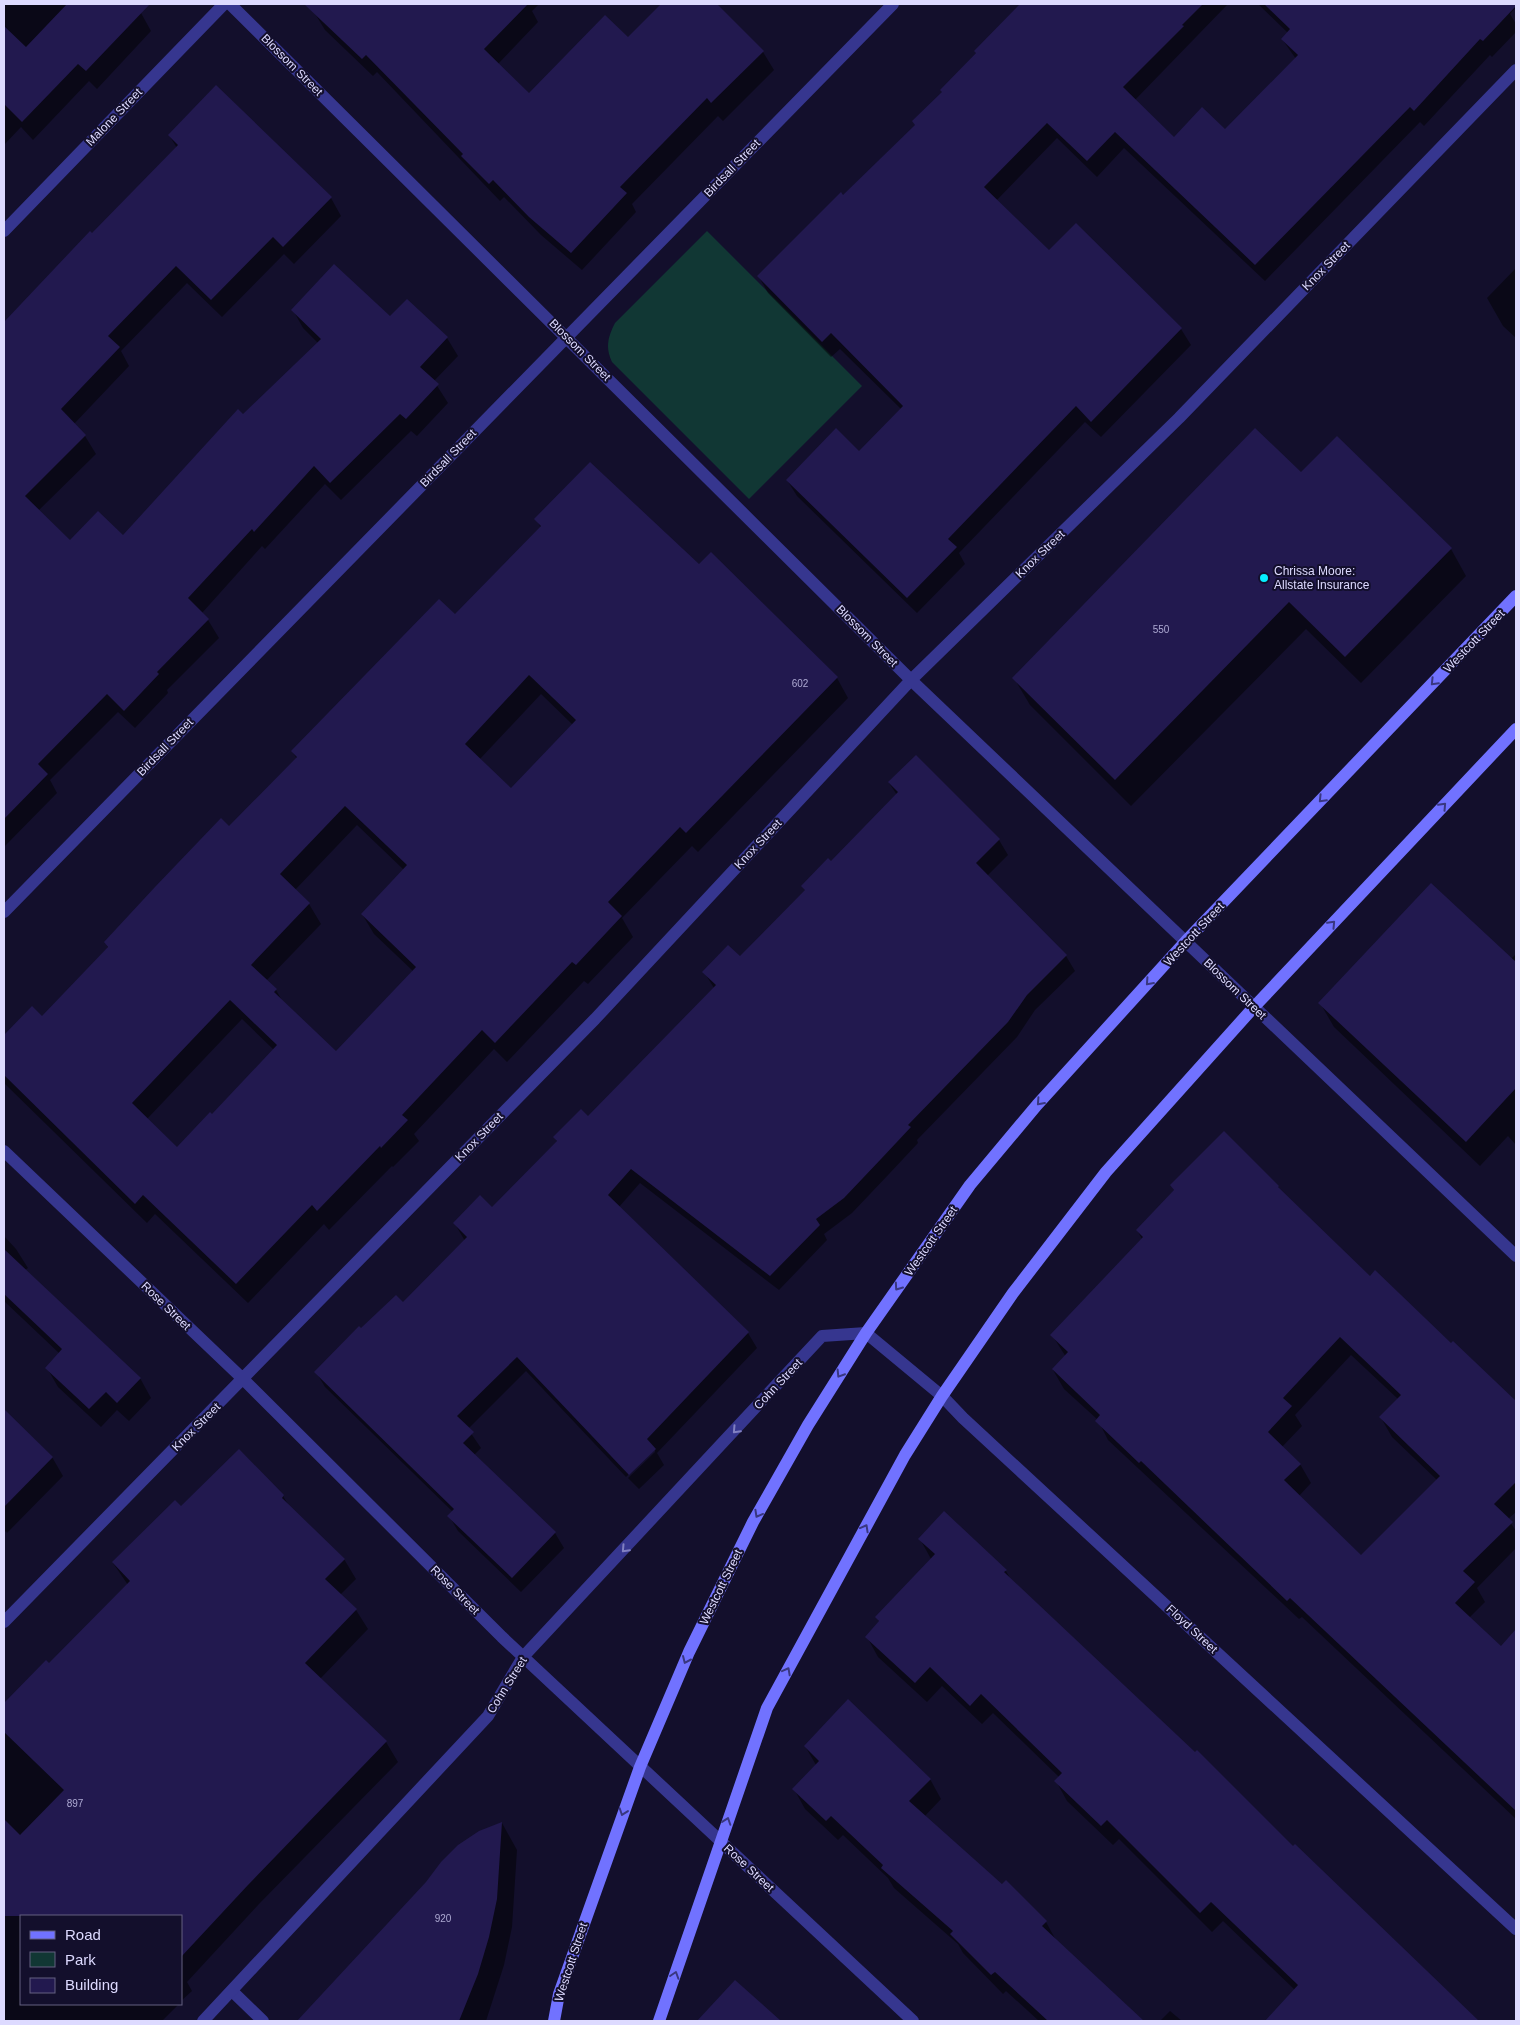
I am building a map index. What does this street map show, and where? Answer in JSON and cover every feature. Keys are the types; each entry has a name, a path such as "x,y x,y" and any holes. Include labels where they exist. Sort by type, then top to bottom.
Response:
{"main road":[{"name":"Westcott Street","path":"554,2021 559,1994 640,1767 689,1652 753,1522 808,1425 866,1332 970,1185 1037,1105 1186,941 1516,596"},
{"path":"659,2021 767,1708 905,1455 942,1396 1013,1293 1106,1172 1254,1007 1516,729"}],"street":[{"name":"Malone Street","path":"4,231 224,4"},
{"name":"Blossom Street","path":"230,4 911,680 1516,1256"},
{"name":"Birdsall Street","path":"4,912 893,4"},
{"name":"Knox Street","path":"4,1622 595,1019 911,680 1180,418 1516,70"},
{"name":"Rose Street","path":"4,1151 243,1379 523,1657 913,2021"},
{"name":"Floyd Street","path":"866,1332 942,1396 963,1418 1516,1929"},
{"name":"Cohn Street","path":"203,2021 488,1716 523,1657 822,1336 866,1332"},
{"path":"232,1990 263,2021"}],"green space":[{"path":"707,231 862,386 749,499 612,362 608,347 609,338 615,323"}],"building":[{"path":"67,4 150,4 86,71 78,64 22,122 4,104 4,26 26,47"},
{"path":"304,4 528,4 484,49 529,93 605,15 628,37 661,4 717,4 764,51 711,103 707,98 620,187 627,193 571,253 529,217 493,180 489,184 461,156 463,154 366,55 362,59"},
{"path":"1020,4 1203,4 1182,25 1184,26 1123,87 1174,137 1202,107 1225,129 1298,55 1281,39 1290,29 1264,4 1516,4 1516,6 1483,41 1480,39 1414,111 1410,107 1255,265 1115,132 1087,161 1047,123 984,187 1049,250 1076,223 1182,328 1091,422 1076,406 948,539 957,547 907,598 786,480 836,428 859,451 903,406 831,333 822,342 757,276 841,192 843,195 915,125 912,121 942,92 940,90 976,53 974,51"},
{"path":"216,85 332,197 283,247 273,237 211,300 176,266 108,336 120,347 61,409 86,435 25,496 70,540 98,511 123,535 238,409 243,414 321,339 291,310 334,264 390,316 407,299 448,337 420,367 439,384 406,419 400,414 330,483 314,466 254,532 252,529 188,598 209,619 157,672 159,674 124,711 107,694 38,764 48,774 4,819 4,322 90,231 92,233 178,145 168,135"},
{"path":"1255,428 1301,472 1337,436 1452,548 1345,657 1289,602 1115,780 1012,678"},
{"path":"590,462 699,564 711,552 838,677 686,833 680,827 608,902 622,916 576,965 572,962 495,1043 482,1030 402,1115 408,1120 381,1148 380,1146 317,1211 312,1205 236,1284 143,1195 135,1204 4,1075 4,1035 32,1006 42,1016 108,947 104,942 155,887 221,818 229,826 297,757 291,751 439,599 455,614 541,526 534,519","holes":["529,675 576,720 511,788 465,744","345,806 407,865 361,914 416,967 336,1051 274,992 277,989 251,965 310,903 280,874","230,1000 277,1045 212,1114 210,1112 177,1147 132,1103"]},
{"path":"916,755 1000,839 976,863 1067,955 1027,995 1008,1022 908,1125 911,1127 844,1198 816,1219 820,1225 770,1276 631,1169 608,1195 749,1332 647,1439 656,1449 629,1475 517,1357 457,1416 474,1432 463,1443 556,1532 512,1578 447,1516 454,1509 314,1372 359,1326 361,1328 396,1295 403,1302 467,1237 453,1223 480,1195 492,1207 557,1141 553,1137 581,1109 588,1116 716,985 702,972 728,945 740,956 805,890 801,886 828,858 831,861 898,792 888,782"},
{"path":"1431,883 1516,962 1516,1088 1466,1142 1318,1003"},
{"path":"1224,1131 1278,1187 1370,1276 1375,1270 1451,1343 1453,1341 1516,1401 1516,1482 1494,1504 1513,1522 1463,1571 1475,1582 1455,1603 1501,1646 1516,1629 1516,1811 1290,1598 1287,1601 1141,1461 1139,1463 1095,1421 1100,1415 1052,1369 1068,1352 1050,1335 1143,1237 1136,1230 1174,1190 1170,1185","holes":["1340,1337 1401,1395 1379,1417 1440,1476 1361,1555 1284,1480 1301,1464 1268,1432 1292,1406 1283,1398"]},
{"path":"4,1249 141,1378 117,1403 106,1392 89,1409 45,1368 62,1349 4,1294"},
{"path":"4,1409 53,1457 4,1507"},
{"path":"239,1449 284,1495 282,1498 345,1559 325,1579 357,1609 305,1663 387,1741 182,1956 182,1915 4,1916 4,1819 20,1835 64,1790 4,1732 4,1703 46,1660 49,1663 130,1581 112,1562 175,1500 181,1506"},
{"path":"944,1511 1007,1570 1004,1572 1195,1752 1197,1750 1293,1846 1295,1844 1479,2021 1265,2021 1298,1985 1211,1902 1200,1913 1107,1820 1101,1826 1054,1781 1062,1773 981,1694 970,1706 930,1667 915,1683 865,1637 879,1621 875,1617 935,1554 918,1539"},
{"path":"848,1699 931,1779 909,1801 1002,1884 1006,1880 1047,1921 1042,1926 1144,2021 1048,2021 995,1972 991,1975 950,1934 953,1931 881,1868 883,1865 831,1816 826,1821 792,1789 819,1761 804,1746"},
{"path":"502,1822 497,1899 489,1937 478,1974 459,2021 297,2021 458,1845 479,1831"},
{"path":"735,1980 781,2021 697,2021"}],"place":[{"name":"Chrissa Moore: Allstate Insurance","path":"1264,578"}]}
